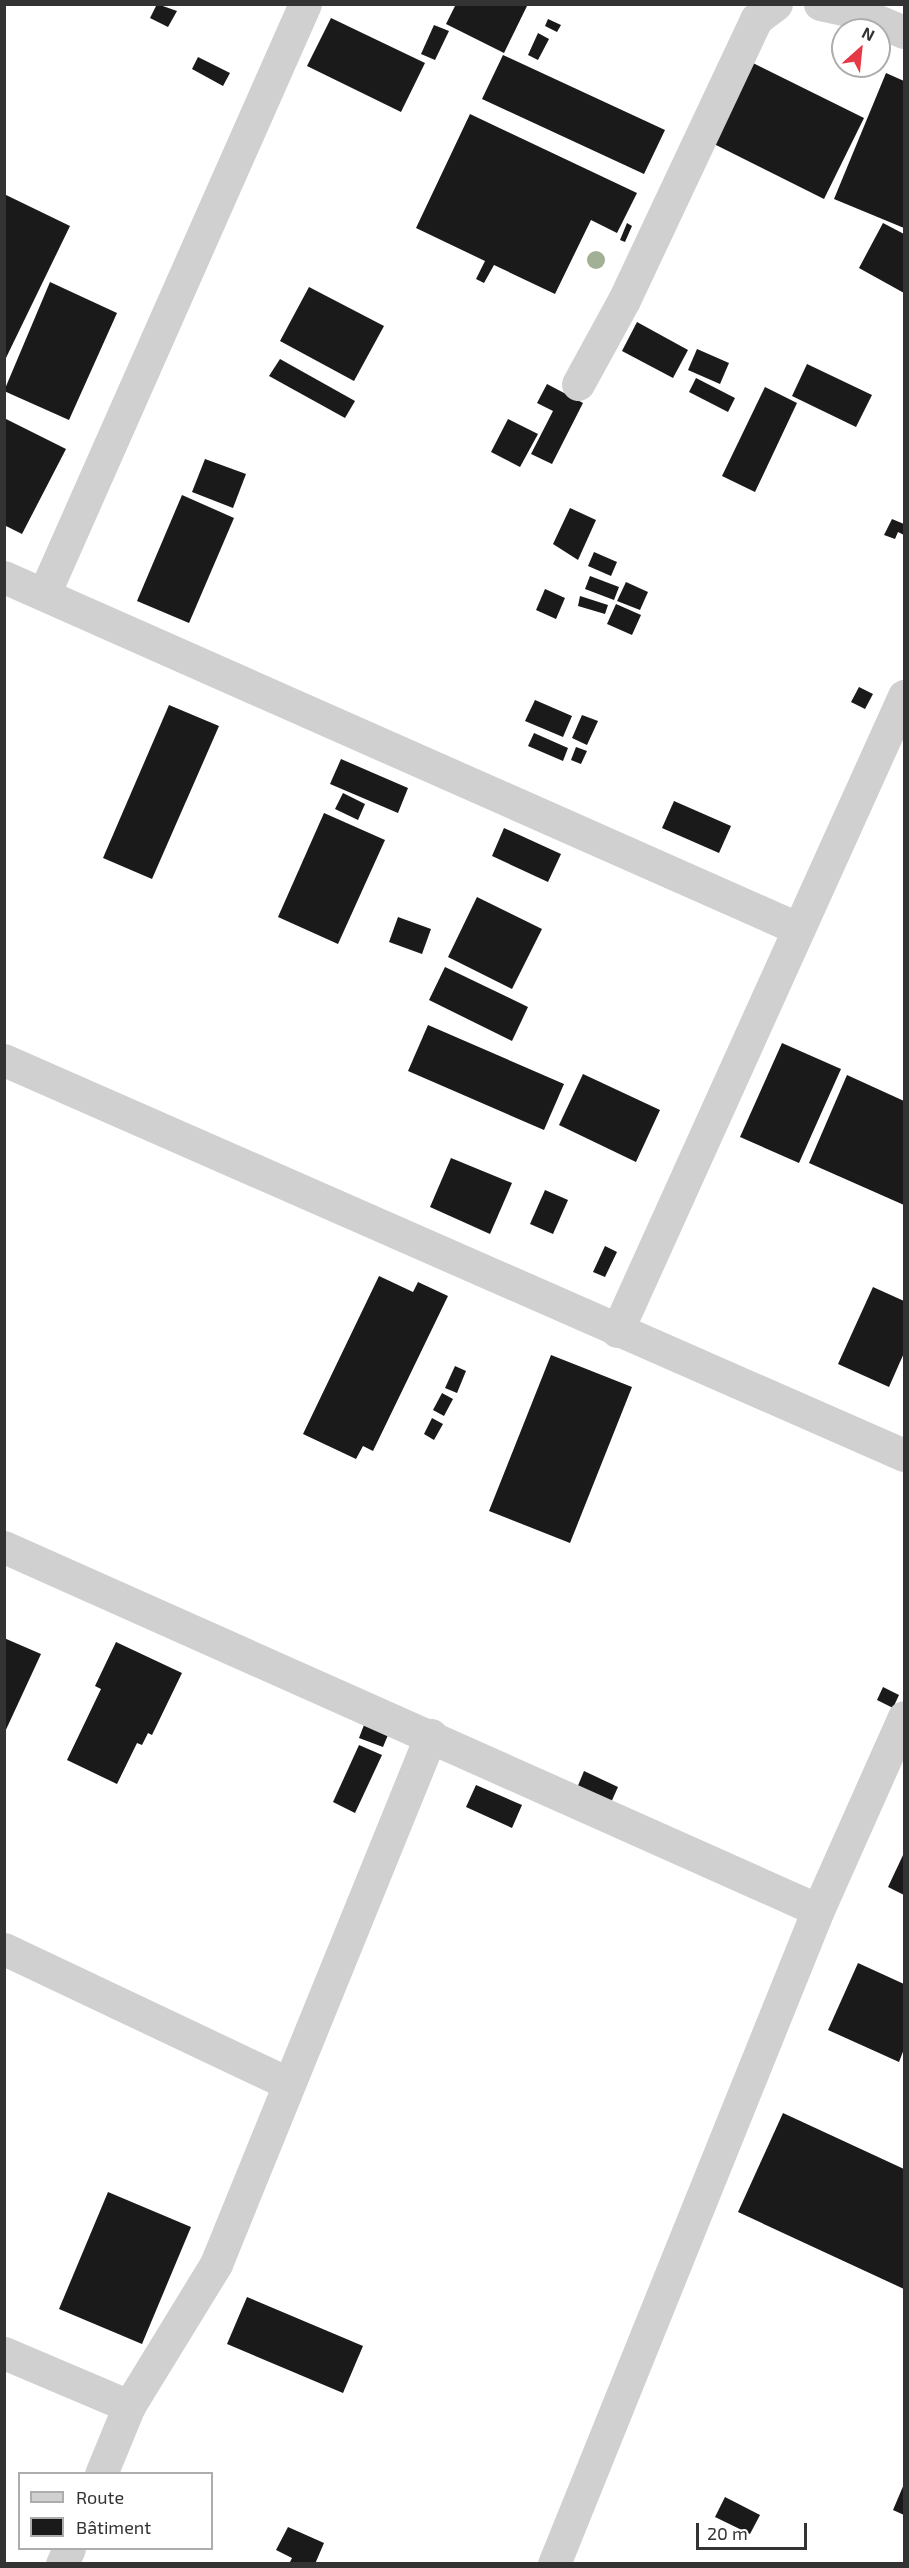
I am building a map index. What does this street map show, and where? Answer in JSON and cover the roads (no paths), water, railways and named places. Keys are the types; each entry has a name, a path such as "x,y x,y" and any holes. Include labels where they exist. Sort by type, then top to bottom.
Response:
{"street":[{"path":"44,594 305,4"},
{"path":"578,384 624,300 756,19 776,4"},
{"path":"820,4 854,11 904,32"},
{"path":"4,577 799,929"},
{"path":"617,1331 904,696"},
{"path":"4,1060 904,1455"},
{"path":"4,1547 431,1735 818,1910"},
{"path":"554,2564 818,1910 904,1717"},
{"path":"102,2472 129,2406 216,2264 431,1735"},
{"path":"4,1948 289,2084"},
{"path":"4,2353 129,2406"},
{"path":"62,2564 68,2550"}]}
